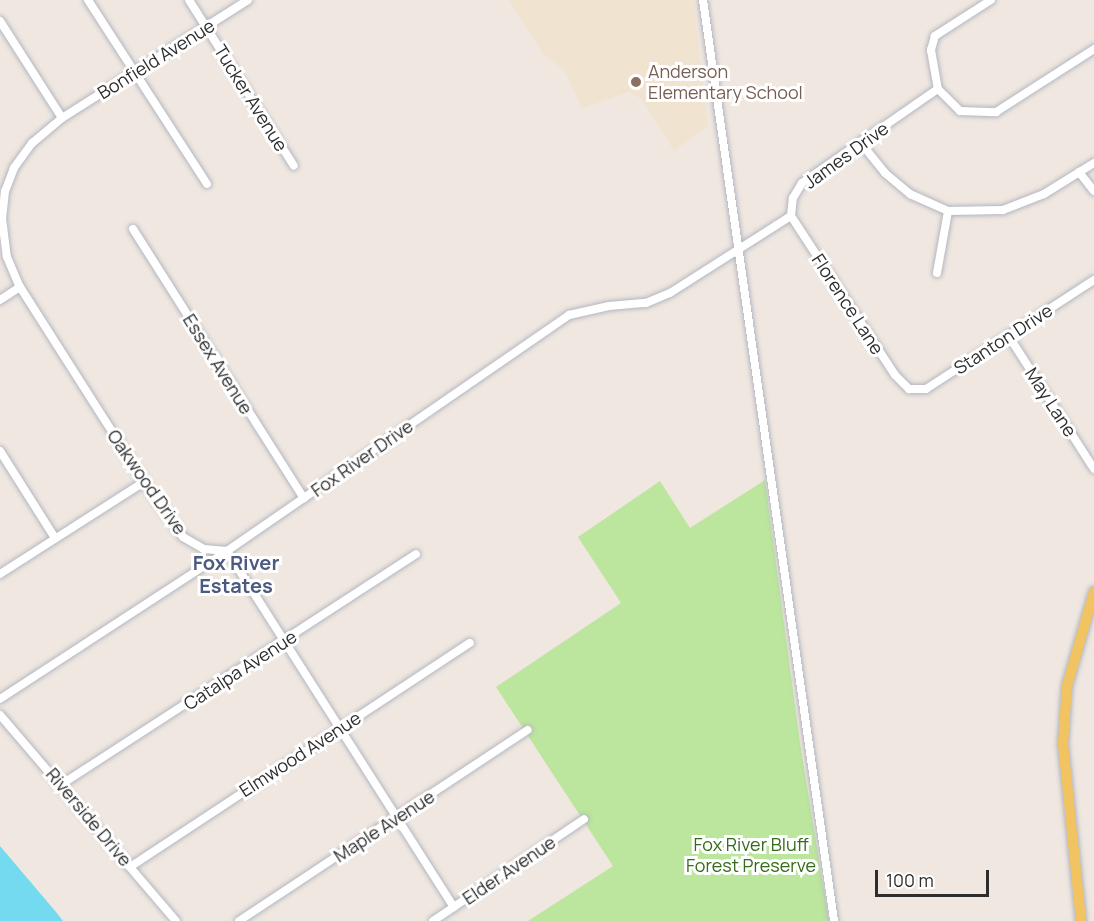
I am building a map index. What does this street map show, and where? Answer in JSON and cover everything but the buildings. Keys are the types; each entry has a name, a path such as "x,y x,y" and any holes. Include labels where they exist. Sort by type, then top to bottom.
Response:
{"main road":[{"path":"1081,921 1063,744 1066,686 1094,592"}],"street":[{"path":"88,0 207,184"},
{"name":"Tucker Avenue","path":"189,0 294,166"},
{"name":"Bonfield Avenue","path":"62,118 248,0"},
{"path":"704,0 737,250 834,921"},
{"path":"991,0 935,36 931,66 938,89 960,111 979,115 996,112 1094,49"},
{"path":"0,21 62,118"},
{"name":"James Drive","path":"791,216 793,198 802,183 938,89"},
{"name":"Oakwood Drive","path":"62,118 21,157 5,191 2,218 5,244 20,287 144,482 183,537 204,549 227,551"},
{"path":"860,142 885,173 910,194 948,211 1003,210 1044,194 1094,163"},
{"path":"1079,172 1094,190"},
{"path":"937,273 948,211"},
{"path":"737,250 791,216"},
{"name":"Florence Lane","path":"791,216 895,375 909,389"},
{"name":"Essex Avenue","path":"133,229 304,498"},
{"name":"Fox River Drive","path":"0,699 227,551 569,315 609,306 646,303 670,293 737,250"},
{"name":"Stanton Drive","path":"909,389 926,389 1094,280"},
{"path":"0,300 20,287"},
{"name":"May Lane","path":"1008,335 1094,469"},
{"path":"0,451 55,538"},
{"path":"0,574 144,482"},
{"path":"227,551 454,907"},
{"name":"Catalpa Avenue","path":"62,784 285,642 416,554"},
{"name":"Elmwood Avenue","path":"130,867 470,643"},
{"name":"Riverside Drive","path":"0,715 62,784 176,921"},
{"name":"Maple Avenue","path":"239,921 528,730"},
{"name":"Elder Avenue","path":"433,921 585,819"}],"shaded area":[{"name":"Anderson Elementary School","path":"509,0 693,0 708,126 674,151 642,99 629,92 582,108 565,71 543,54"}],"green space":[{"name":"Fox River Bluff Forest Preserve","path":"765,480 800,743 829,921 528,921 613,866 496,687 621,603 578,537 660,481 690,528"}],"water":[{"path":"0,846 56,912 63,921 0,921"}],"place":[{"name":"Anderson Elementary School","path":"636,82"}],"district":[{"name":"Fox River Estates","path":"236,574"}]}
